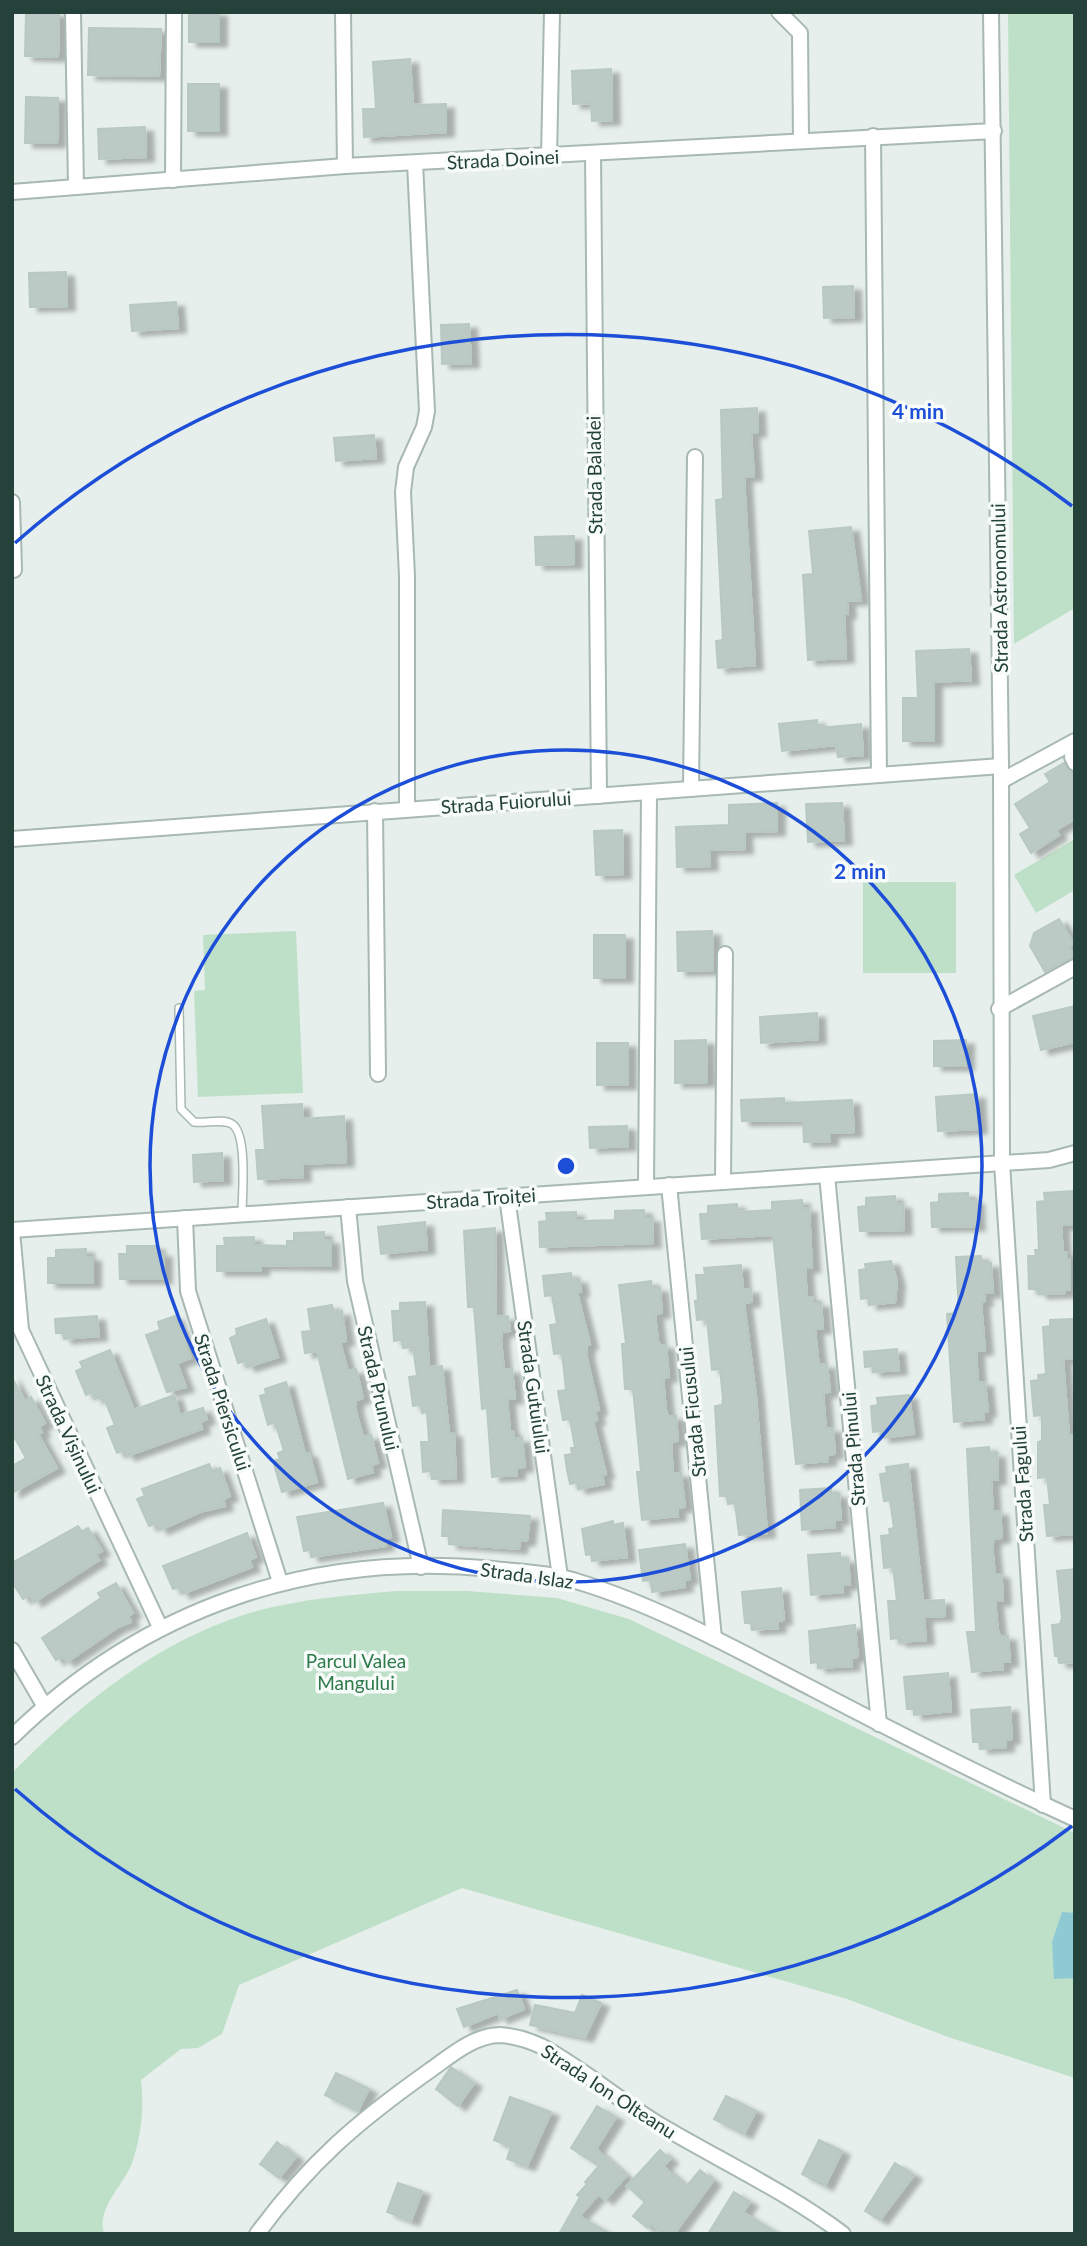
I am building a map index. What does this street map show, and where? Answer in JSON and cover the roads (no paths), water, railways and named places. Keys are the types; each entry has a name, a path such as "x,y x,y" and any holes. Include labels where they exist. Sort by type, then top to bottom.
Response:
{"street":[{"path":"73,12 76,187"},
{"path":"173,180 174,12"},
{"path":"343,12 345,166"},
{"path":"549,157 552,12"},
{"path":"779,12 800,33 801,139"},
{"name":"Strada Astronomului","path":"991,12 1001,773 999,1009 1002,1163"},
{"name":"Strada Doinei","path":"12,192 345,166 549,157 801,139 993,131"},
{"path":"873,136 879,775"},
{"name":"Strada Baladei","path":"593,153 599,796"},
{"path":"407,808 407,576 403,492 406,467 424,427 427,411 415,163"},
{"path":"691,789 695,457"},
{"path":"12,502 14,570"},
{"path":"1001,773 1075,741"},
{"name":"Strada Fuiorului","path":"12,839 879,775 1001,773"},
{"path":"646,1187 649,793"},
{"path":"375,811 378,1074"},
{"path":"723,1182 725,954"},
{"path":"999,1009 1075,967"},
{"name":"Strada Troiței","path":"12,1231 1049,1160 1075,1153"},
{"name":"Strada Fagului","path":"1002,1163 1043,1805"},
{"name":"Strada Pinului","path":"827,1175 879,1724"},
{"name":"Strada Ficusului","path":"669,1185 714,1638"},
{"name":"Strada Gutuiului","path":"507,1197 560,1577"},
{"name":"Strada Prunului","path":"348,1207 355,1281 421,1567"},
{"name":"Strada Piersicului","path":"185,1218 188,1291 280,1582"},
{"name":"Strada Vișinului","path":"12,1231 21,1331 160,1628"},
{"name":"Strada Islaz","path":"12,1737 45,1707 102,1664 160,1628 218,1601 280,1582 421,1567 462,1566 560,1577 607,1591 714,1638 879,1724 1075,1819"},
{"path":"12,1650 45,1707"},
{"name":"Strada Ion Olteanu","path":"257,2234 290,2190 337,2140 370,2113 457,2052 474,2042 497,2035 517,2037 540,2046 658,2124 843,2234"}],"lane":[{"path":"179,1008 181,1109 194,1122 228,1122 238,1131 242,1143 242,1215"}],"water":[{"path":"1062,1912 1075,1913 1075,1978 1054,1979 1052,1942"}],"park label":[{"name":"Parcul Valea Mangului","path":"356,1671"}]}
